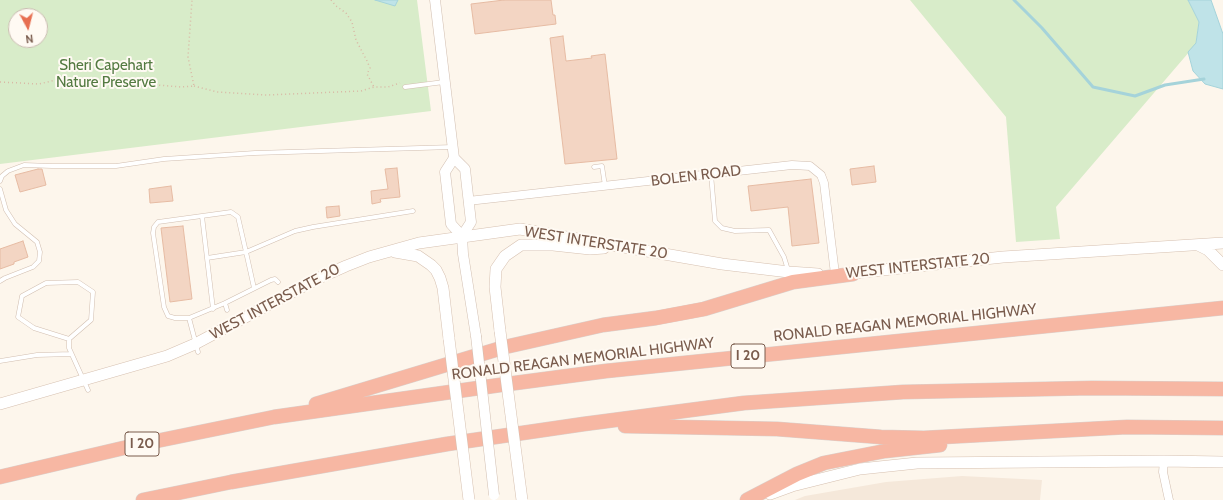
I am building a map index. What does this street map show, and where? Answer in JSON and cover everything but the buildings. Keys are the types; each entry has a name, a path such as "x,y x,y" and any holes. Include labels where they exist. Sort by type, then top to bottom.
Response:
{"highway":[{"path":"274,417 505,347 603,325 656,318 704,309 793,282 853,274"},
{"name":"RONALD REAGAN MEMORIAL HIGHWAY","path":"3,476 132,446 274,417 606,371 1223,308"},
{"path":"143,500 231,482 447,444 744,403 903,392 1092,388 1223,389"},
{"path":"584,424 777,429 881,437 931,437 1127,426 1223,428"},
{"path":"747,500 797,474 824,463 885,451 954,444 1023,432"}],"main road":[{"name":"WEST INTERSTATE 20","path":"0,404 86,385 143,364 196,348 319,278 346,266 389,251 419,243 462,236 520,229 722,264 810,274 853,274 1003,258 1223,243"},
{"path":"522,500 500,331 496,269 505,256 521,245 553,245 590,249 623,247"},
{"path":"1198,245 1208,250 1223,265"},
{"path":"389,251 418,256 431,265 436,270 440,278 443,288 468,500"},
{"path":"750,500 792,486 860,469 917,463 1223,462"}],"street":[{"path":"435,0 454,158 445,172 451,224 462,236"},
{"path":"454,158 465,169 471,222 462,236 463,254 476,336 494,498"},
{"name":"BOLEN ROAD","path":"468,201 792,165 810,166 818,171 824,183 835,274"},
{"path":"1164,461 1163,472 1169,500"}],"lane":[{"path":"405,87 445,82"},
{"path":"0,181 2,176 8,171 24,165 116,166 164,159 240,154 453,147"},
{"path":"594,167 602,166 605,186"},
{"path":"711,174 715,221 722,228 735,231 770,230 784,257 789,272"},
{"path":"0,189 6,210 15,224 37,242 40,252 39,261 33,267 0,281"},
{"path":"207,258 246,252 295,231 412,211"},
{"path":"254,288 238,217 231,212 158,222 154,227 153,234 164,307 168,316 175,318 189,318 213,309 273,279 276,279 278,282"},
{"path":"202,216 213,309"},
{"path":"69,340 34,328 18,317 22,296 46,284 78,282 93,292 91,320 69,340 71,354 86,385"},
{"path":"224,303 227,310"},
{"path":"189,318 196,348"},
{"path":"0,361 43,355 71,354"}],"path":[{"path":"192,0 188,57 194,86"},
{"path":"331,0 336,6 346,13 352,22 356,40 368,61 370,68 367,74 374,87"},
{"path":"0,82 38,84 56,80 74,79 181,87 194,86 217,92 267,95 361,91 374,87 388,87 403,82"}],"shaded area":[{"path":"962,476 1042,480 1040,500 795,500 805,496 886,482"}],"green space":[{"name":"Sheri Capehart Nature Preserve","path":"0,0 417,0 431,111 0,164"},
{"path":"910,0 1188,0 1199,22 1196,44 1056,207 1060,239 1016,242 1006,117"}],"water":[{"path":"375,0 398,0 395,6"},
{"path":"1188,0 1211,0 1223,34 1223,89 1205,84 1193,71 1188,52 1196,43 1199,22"}],"waterway":[{"path":"1014,0 1042,28 1093,87 1135,96 1165,85 1204,79"}]}
